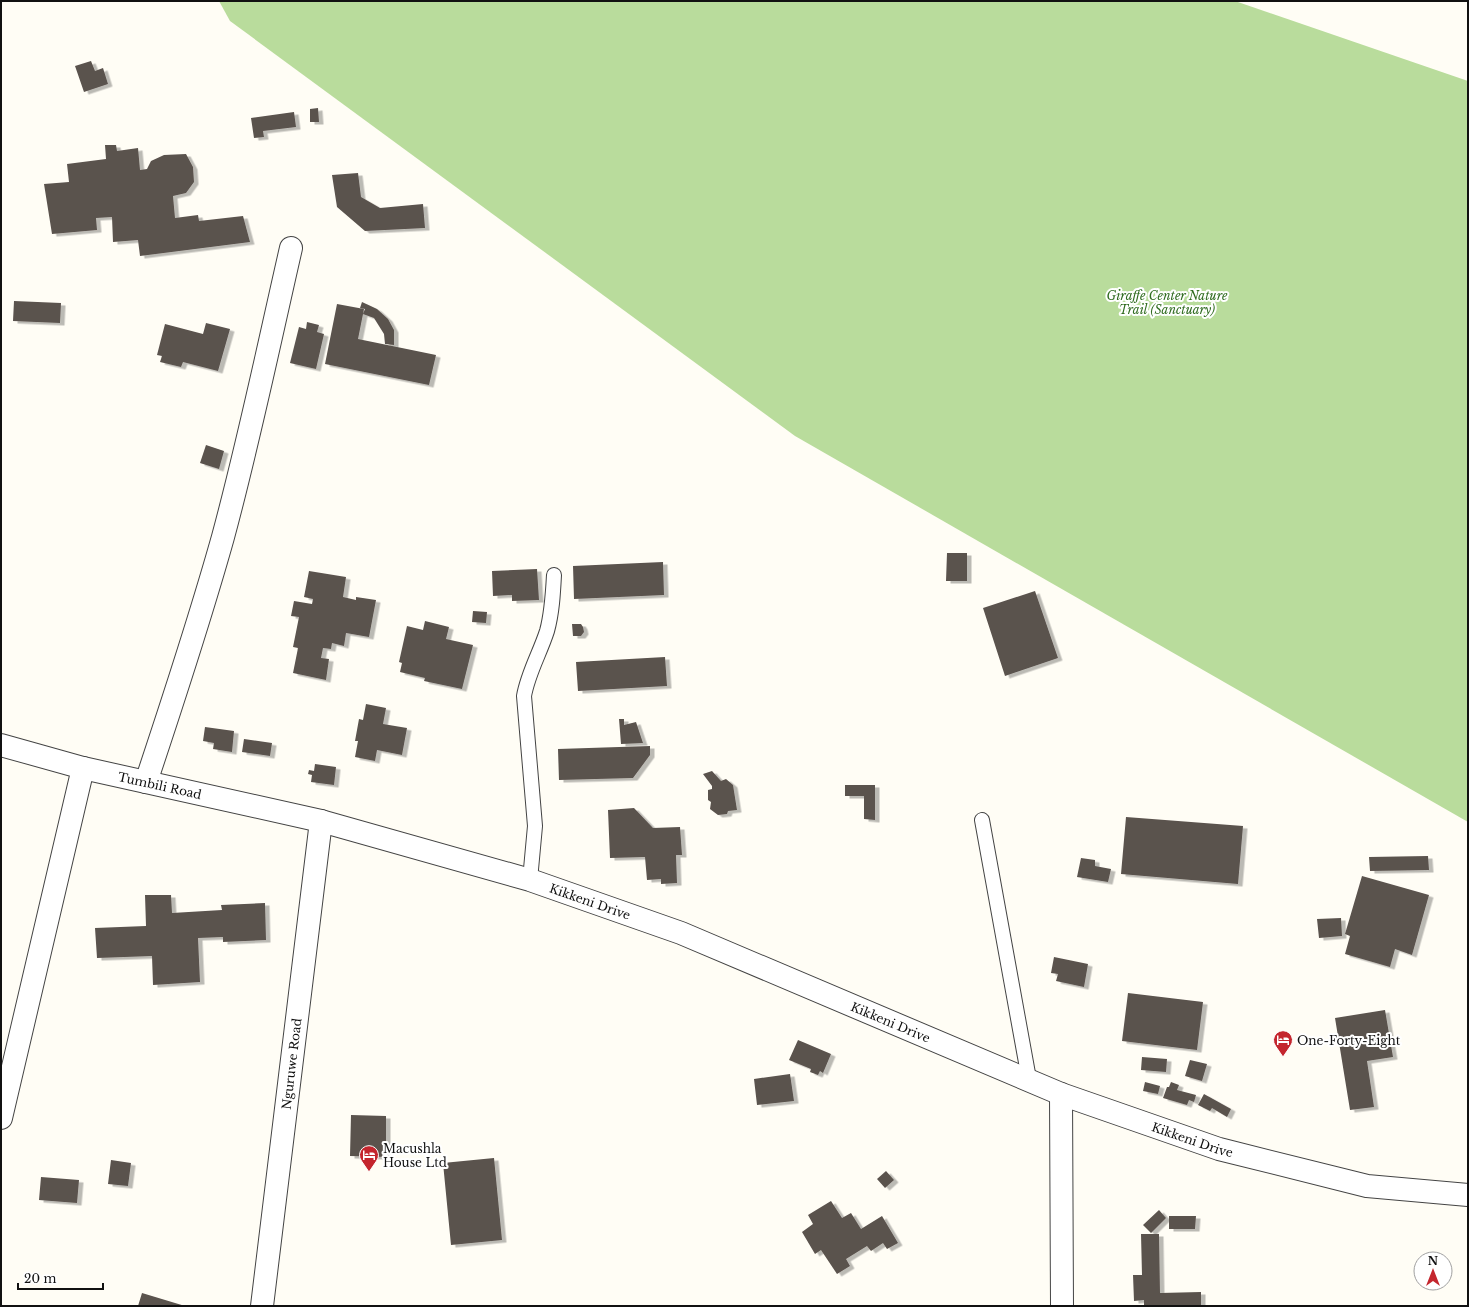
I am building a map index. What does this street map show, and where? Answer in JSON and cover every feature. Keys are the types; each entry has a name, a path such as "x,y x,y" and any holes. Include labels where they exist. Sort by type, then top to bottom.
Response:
{"street":[{"path":"146,782 190,650 223,536 241,468 291,248"},
{"name":"Tumbili Road","path":"1,745 83,768 321,821"},
{"path":"1,1118 83,768"},
{"name":"Kikkeni Drive","path":"321,821 530,880 681,933 1061,1094 1219,1149 1367,1186 1468,1195"},
{"name":"Nguruwe Road","path":"262,1306 321,821"},
{"path":"1061,1094 1062,1306"}],"lane":[{"path":"530,880 535,826 524,696 526,684 547,630 552,604 554,575"},
{"path":"982,820 1029,1080"}],"green space":[{"name":"Giraffe Center Nature Trail (Sanctuary)","path":"219,1 1235,1 1468,81 1468,822 795,436 230,21"}],"building":[{"path":"91,61 95,71 103,68 108,84 84,92 75,66"},
{"path":"318,108 319,122 310,122 310,109"},
{"path":"294,112 296,127 263,131 264,137 254,138 251,118"},
{"path":"105,145 116,145 117,151 138,148 140,170 147,169 151,161 164,155 186,154 193,167 194,182 186,193 173,196 175,218 198,215 199,221 243,216 250,242 140,256 138,240 113,242 112,217 96,218 97,230 52,234 44,184 69,182 67,164 106,159"},
{"path":"358,173 361,197 380,208 423,204 425,228 365,231 337,207 332,175"},
{"path":"14,301 61,303 60,323 13,321"},
{"path":"362,302 377,309 388,319 394,330 394,345 385,344 384,334 374,318 363,314 365,309 360,308"},
{"path":"337,304 364,309 358,339 436,355 429,385 325,364"},
{"path":"307,322 319,325 317,332 324,334 316,369 290,363 299,327 306,329"},
{"path":"206,323 230,329 218,371 183,362 181,367 160,362 162,356 157,355 165,324 203,334"},
{"path":"206,445 224,451 219,469 200,463"},
{"path":"947,553 967,553 967,581 946,581"},
{"path":"663,562 664,595 574,599 573,566"},
{"path":"537,569 539,600 512,601 512,595 493,596 492,571"},
{"path":"309,571 346,577 343,597 356,600 356,597 376,600 369,637 346,633 344,646 332,643 331,649 323,648 321,658 329,659 326,680 293,673 298,648 293,647 299,617 291,616 294,601 312,604 313,599 304,597"},
{"path":"1035,591 1058,658 1005,676 983,608"},
{"path":"473,611 487,612 486,623 472,622"},
{"path":"425,621 449,627 446,639 473,645 462,689 424,681 425,678 400,672 402,663 399,662 407,626 423,630"},
{"path":"572,624 581,624 584,632 581,636 573,636"},
{"path":"665,657 667,686 578,691 576,662"},
{"path":"366,704 386,708 383,724 407,728 402,755 377,750 375,761 355,757 358,741 355,741 359,719 363,720"},
{"path":"619,719 624,719 624,725 636,722 643,743 621,744"},
{"path":"205,727 234,731 232,752 213,749 214,743 203,741"},
{"path":"244,739 272,743 270,756 242,752"},
{"path":"650,746 650,755 633,778 559,780 558,749"},
{"path":"315,764 336,767 334,785 311,782 312,775 308,774 309,770 314,771"},
{"path":"712,771 721,781 726,779 733,785 737,810 728,811 727,814 718,815 710,809 711,802 708,800 708,790 712,789 712,786 703,774"},
{"path":"845,785 875,785 875,820 864,819 864,796 845,796"},
{"path":"634,808 653,828 680,827 682,855 676,855 677,883 661,884 661,879 647,880 645,857 610,858 608,810"},
{"path":"1126,817 1243,826 1238,884 1121,874"},
{"path":"1428,856 1429,870 1370,871 1369,857"},
{"path":"1081,858 1095,860 1095,866 1111,869 1108,882 1077,877"},
{"path":"1362,876 1429,895 1412,955 1395,949 1390,967 1345,954 1350,936 1345,934"},
{"path":"145,895 171,895 172,913 222,910 221,905 265,903 266,940 223,942 223,937 198,938 200,982 153,985 152,956 97,958 95,928 146,926"},
{"path":"1341,918 1342,936 1319,938 1317,919"},
{"path":"1054,957 1088,964 1084,987 1056,981 1058,974 1051,973"},
{"path":"1128,993 1203,1002 1197,1050 1122,1041"},
{"path":"1385,1010 1393,1057 1367,1061 1374,1107 1350,1110 1335,1018"},
{"path":"798,1040 831,1054 823,1073 820,1071 818,1075 810,1072 811,1069 789,1060"},
{"path":"1142,1057 1167,1059 1166,1072 1141,1070"},
{"path":"1190,1060 1207,1064 1202,1081 1185,1076"},
{"path":"790,1074 794,1101 757,1105 754,1079"},
{"path":"1145,1082 1160,1086 1158,1094 1143,1091"},
{"path":"1171,1082 1179,1085 1177,1090 1196,1095 1194,1102 1189,1100 1187,1105 1163,1098 1167,1087 1169,1087"},
{"path":"1204,1094 1231,1109 1227,1117 1212,1108 1210,1111 1198,1105"},
{"path":"351,1115 386,1116 386,1157 350,1156"},
{"path":"494,1158 502,1240 451,1245 443,1163"},
{"path":"111,1160 131,1163 128,1186 108,1184"},
{"path":"886,1171 894,1180 885,1188 877,1179"},
{"path":"41,1177 79,1180 77,1203 39,1200"},
{"path":"831,1201 842,1218 851,1213 861,1229 882,1216 898,1243 887,1249 883,1243 871,1251 867,1246 846,1259 850,1266 837,1274 821,1250 815,1254 802,1232 813,1224 808,1215"},
{"path":"1159,1210 1166,1218 1151,1233 1143,1225"},
{"path":"1169,1216 1196,1216 1195,1229 1169,1229"},
{"path":"1141,1234 1159,1234 1160,1293 1201,1292 1201,1306 1144,1306 1144,1300 1134,1301 1133,1275 1142,1275"},
{"path":"142,1293 185,1306 138,1306"}],"place":[{"name":"One-Forty-Eight","path":"1283,1057"},
{"name":"Macushla House Ltd","path":"369,1172"}]}
